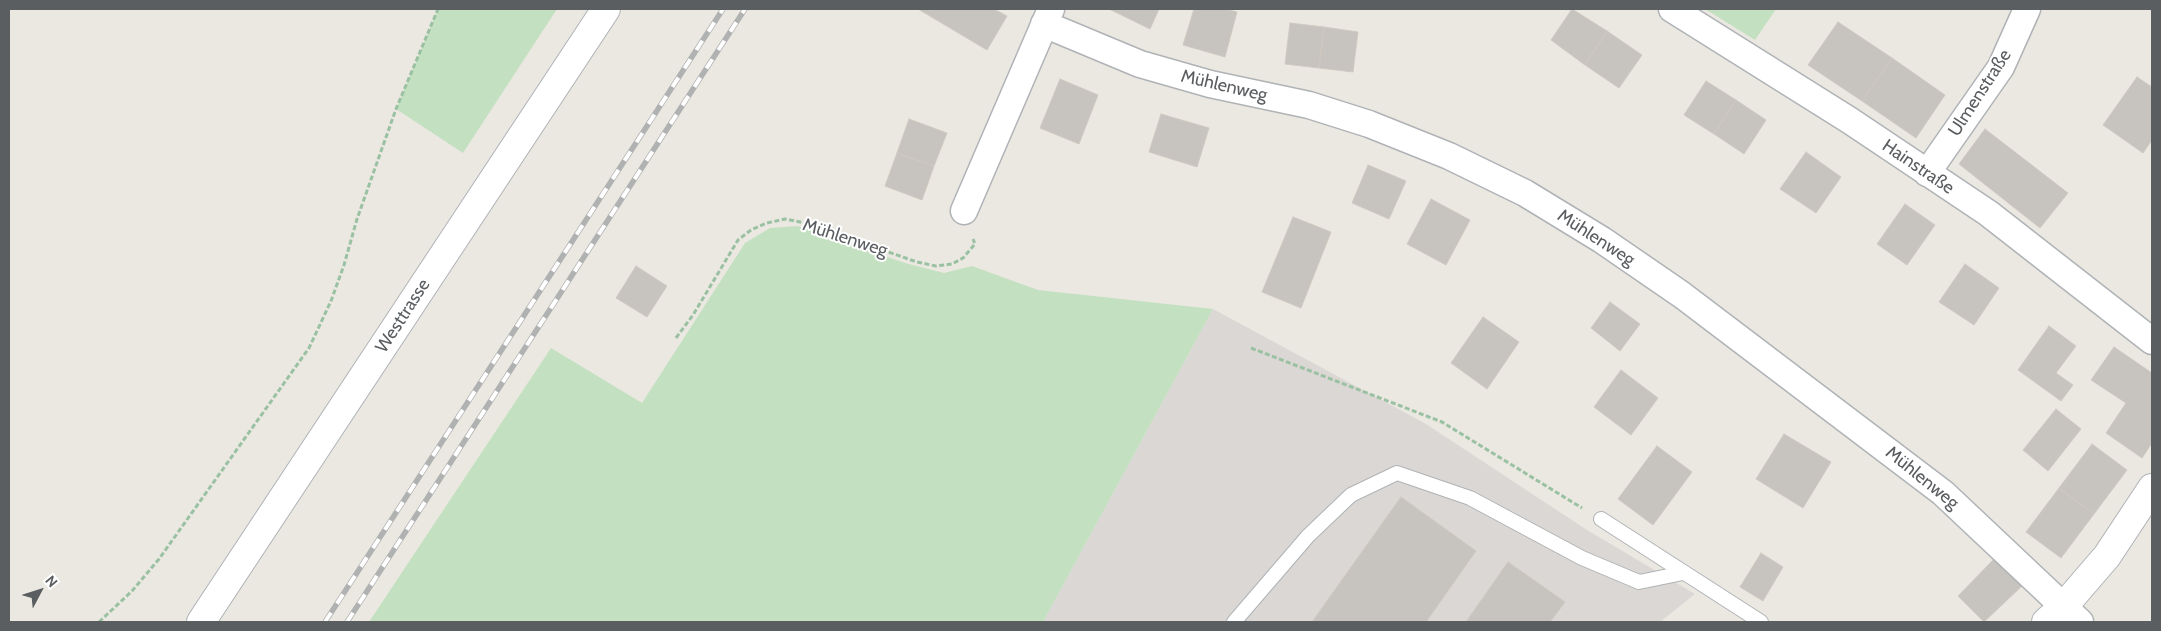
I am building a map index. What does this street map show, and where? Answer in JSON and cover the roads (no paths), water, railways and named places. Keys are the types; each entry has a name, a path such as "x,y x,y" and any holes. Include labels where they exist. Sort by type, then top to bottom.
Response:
{"main road":[{"name":"Westtrasse","path":"201,622 606,9"},
{"path":"2064,617 2152,488"}],"street":[{"name":"Hainstraße","path":"1672,9 1849,120 1988,214 2152,341"},
{"name":"Ulmenstraße","path":"1927,173 2001,67 2027,9"},
{"name":"Mühlenweg","path":"964,210 1047,16 1140,64 1210,84 1308,105 1369,124 1449,156 1526,193 1602,240 1682,295 1943,493 2064,617"}],"lane":[{"path":"1234,622 1308,536 1351,495 1397,473 1470,498 1582,558 1639,582 1683,573"},
{"path":"1600,519 1761,622"}],"railway":[{"path":"325,622 723,9"},
{"path":"347,622 745,9"}]}
